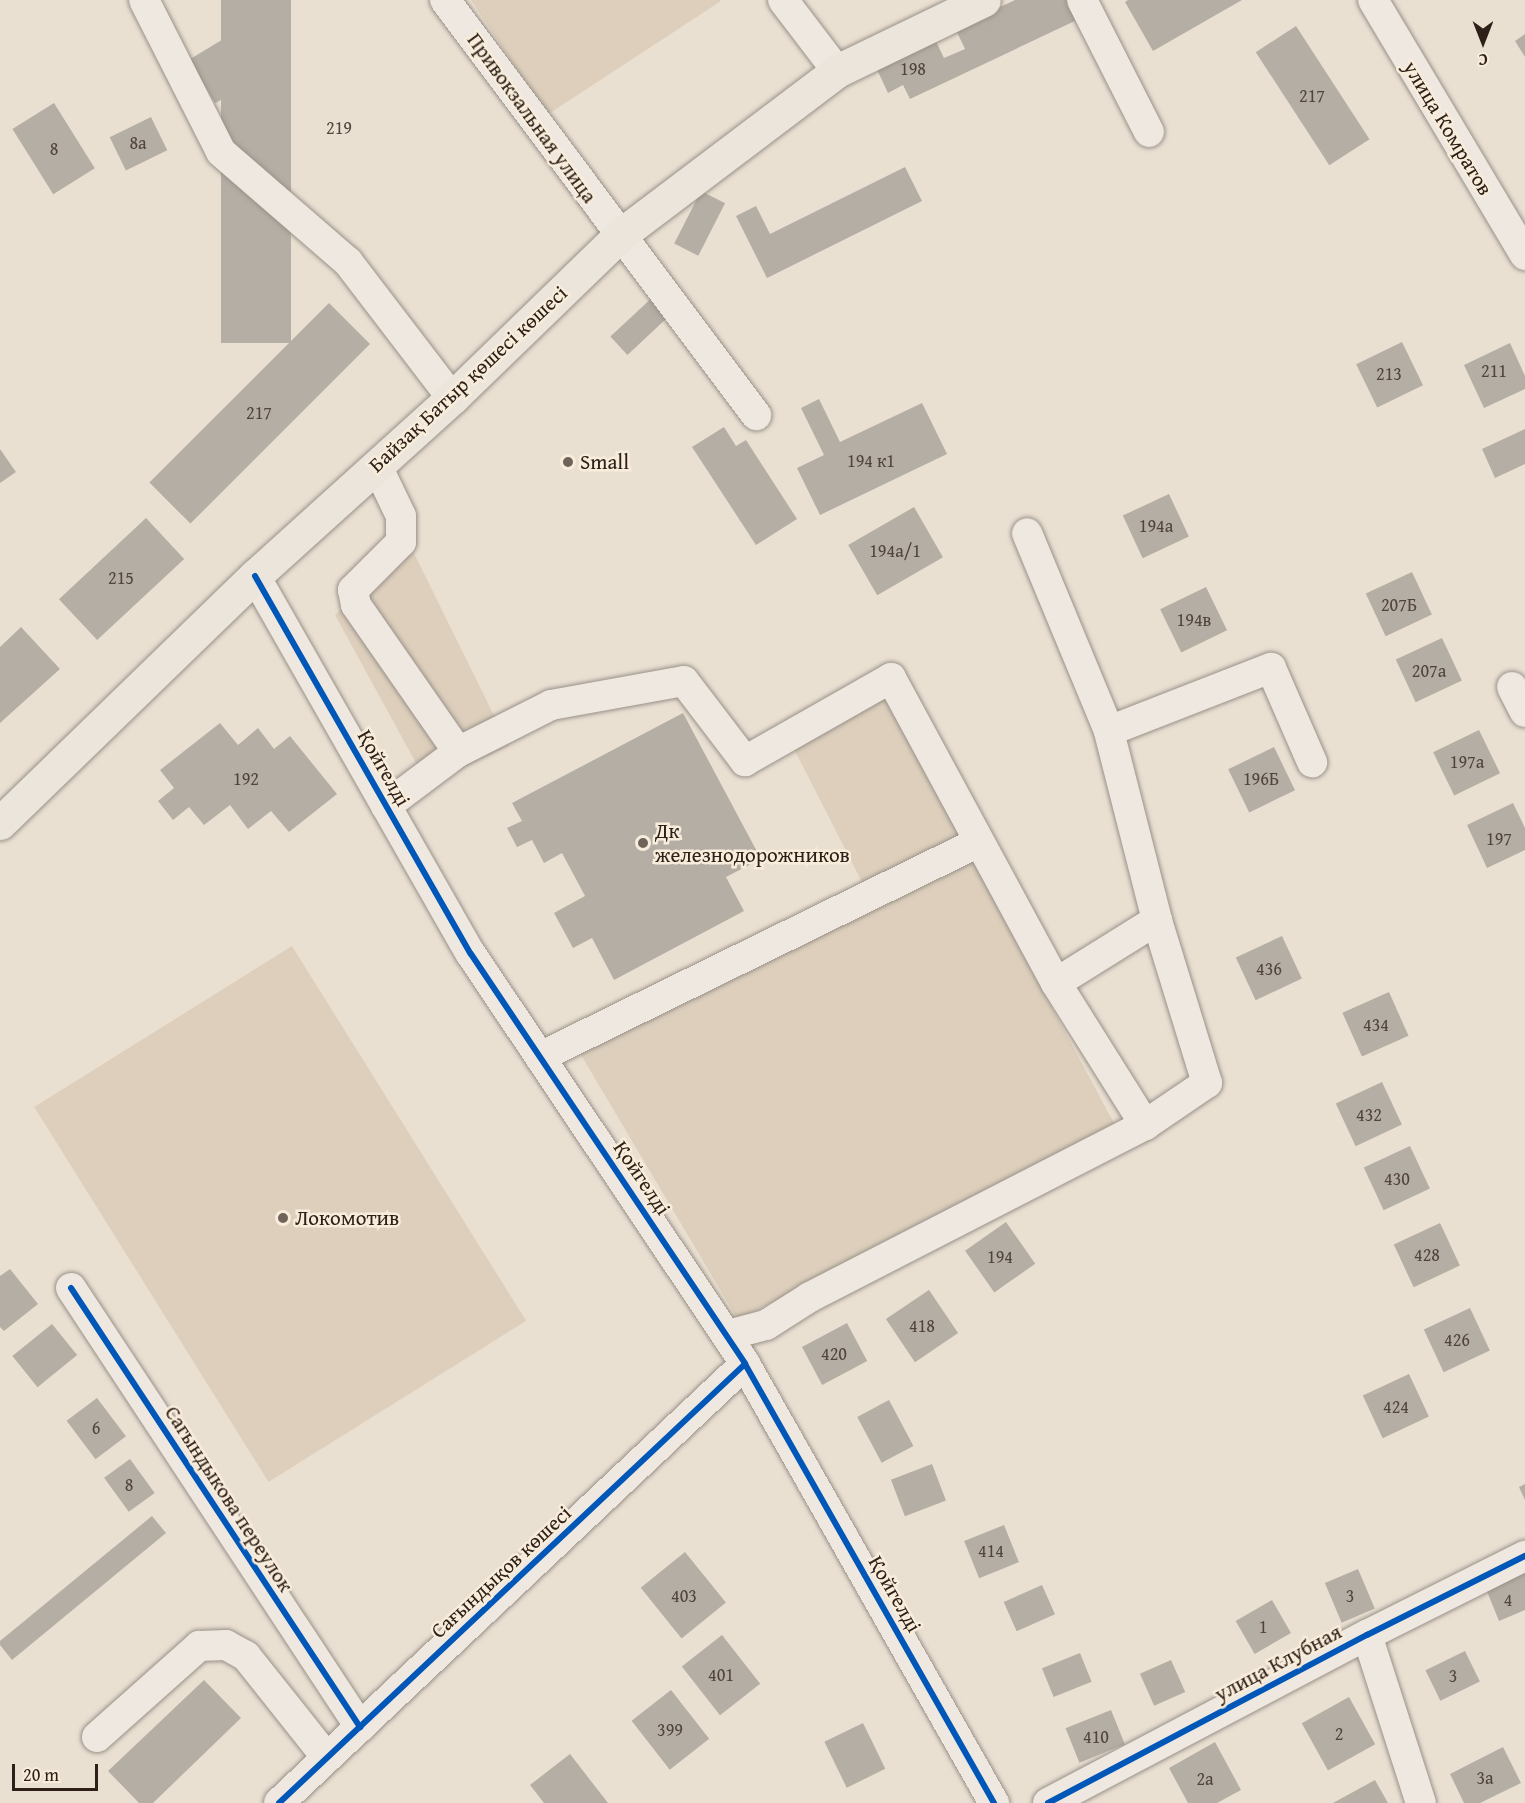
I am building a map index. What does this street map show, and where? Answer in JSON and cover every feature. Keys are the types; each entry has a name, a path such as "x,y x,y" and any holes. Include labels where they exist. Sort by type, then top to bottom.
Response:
{"main road":[{"name":"Байзақ Батыр қөшесі көшесі","path":"0,823 255,576 452,398 619,236 837,71 984,0"}],"street":[{"path":"144,0 221,152 348,262 452,398"},
{"name":"Привокзальная улица","path":"445,0 619,236 756,415"},
{"path":"783,0 837,71"},
{"path":"1082,0 1149,132"},
{"name":"улица Комратов","path":"1373,0 1525,255"},
{"path":"376,466 402,516 401,542 353,590 356,605 458,752"},
{"path":"728,1335 766,1325 810,1297 1145,1125 1207,1083 1157,920 1108,731 1027,533"},
{"name":"Қойгелді","path":"255,576 471,954 728,1335 994,1803"},
{"path":"1108,731 1271,668 1312,762"},
{"path":"386,806 458,752 551,705 684,681 745,761 891,678 1056,983 1145,1125"},
{"path":"540,1057 979,842"},
{"path":"1056,983 1157,920"},
{"name":"Сагындыкова переулок","path":"71,1288 360,1728"},
{"name":"Сағындықов көшесі","path":"279,1803 745,1364"},
{"name":"улица Клубная","path":"1048,1803 1367,1635 1525,1556"},
{"path":"1367,1635 1421,1803"},
{"path":"97,1737 199,1646 226,1645 246,1656 327,1758"}],"shaded area":[{"path":"471,0 720,0 721,1 547,115"},
{"path":"408,541 509,746 428,785 335,615"},
{"path":"885,697 1115,1125 738,1320 568,1033 866,890 791,743"},
{"name":"Локомотив","path":"292,946 526,1321 268,1482 34,1107"}],"building":[{"path":"221,0 291,0 291,343 221,343"},
{"path":"1015,0 1070,0 1079,19 910,99 903,85 888,93 873,61 932,33 944,58 965,49 955,28"},
{"path":"1128,0 1242,0 1153,51 1125,2"},
{"path":"1296,26 1370,139 1329,165 1256,52"},
{"path":"1525,34 1525,57 1515,41"},
{"path":"225,38 251,82 215,103 189,60"},
{"path":"54,103 95,168 53,194 12,129"},
{"path":"151,117 167,150 126,170 110,137"},
{"path":"905,167 922,201 767,278 736,216 756,206 770,234"},
{"path":"701,191 725,203 698,256 674,244"},
{"path":"655,295 672,313 627,355 610,337"},
{"path":"329,303 370,344 190,524 149,483"},
{"path":"1402,342 1423,385 1377,407 1356,364"},
{"path":"1510,343 1525,376 1525,389 1484,408 1464,365"},
{"path":"819,399 840,442 922,403 947,454 820,515 797,468 824,455 801,408"},
{"path":"724,427 736,446 746,440 797,519 756,545 692,447"},
{"path":"1525,429 1525,464 1495,478 1482,449"},
{"path":"0,449 16,472 0,483"},
{"path":"1169,494 1189,537 1143,558 1123,516"},
{"path":"914,507 943,557 877,595 848,545"},
{"path":"146,518 184,559 97,640 59,599"},
{"path":"1412,572 1432,615 1386,636 1366,594"},
{"path":"1206,587 1227,630 1181,652 1160,609"},
{"path":"21,627 60,669 0,723 0,647"},
{"path":"1442,638 1462,681 1416,702 1396,660"},
{"name":"Дк железнодорожников","path":"683,713 761,859 726,877 744,911 614,980 592,938 573,948 554,913 585,896 562,853 544,863 532,840 517,847 507,828 522,821 512,803"},
{"path":"220,723 238,745 258,728 274,749 290,736 337,794 289,832 271,811 248,829 230,805 204,825 189,807 173,820 158,801 174,788 160,770"},
{"path":"1479,730 1500,773 1454,795 1433,752"},
{"path":"1274,747 1295,790 1249,812 1228,769"},
{"path":"1513,803 1525,828 1525,850 1487,868 1467,825"},
{"path":"1282,936 1302,979 1256,1000 1236,958"},
{"path":"1389,992 1409,1036 1362,1057 1342,1013"},
{"path":"1382,1082 1402,1125 1356,1146 1336,1104"},
{"path":"1410,1146 1430,1189 1384,1210 1364,1168"},
{"path":"1006,1222 1035,1264 994,1292 965,1251"},
{"path":"1440,1223 1460,1266 1414,1287 1394,1245"},
{"path":"10,1269 38,1304 4,1331 0,1327 0,1276"},
{"path":"929,1290 958,1333 915,1362 886,1319"},
{"path":"1470,1308 1490,1351 1444,1372 1424,1330"},
{"path":"847,1323 867,1361 822,1385 802,1347"},
{"path":"52,1324 77,1355 38,1387 12,1356"},
{"path":"1409,1374 1429,1417 1383,1438 1363,1396"},
{"path":"97,1398 126,1436 96,1459 67,1421"},
{"path":"889,1400 913,1446 882,1463 857,1417"},
{"path":"130,1459 155,1493 129,1512 104,1478"},
{"path":"932,1464 946,1500 905,1516 891,1480"},
{"path":"1525,1484 1525,1500 1519,1487"},
{"path":"152,1516 166,1533 12,1660 0,1645 0,1641"},
{"path":"1004,1525 1019,1562 979,1578 964,1541"},
{"path":"685,1552 726,1603 682,1638 641,1588"},
{"path":"1358,1569 1375,1609 1342,1623 1325,1583"},
{"path":"1525,1573 1525,1610 1499,1621 1486,1589"},
{"path":"1042,1585 1055,1614 1017,1631 1004,1602"},
{"path":"1272,1600 1291,1633 1255,1654 1236,1621"},
{"path":"722,1635 760,1684 720,1715 682,1666"},
{"path":"1465,1651 1480,1682 1440,1701 1425,1670"},
{"path":"1080,1653 1092,1682 1054,1697 1042,1668"},
{"path":"1171,1660 1185,1692 1154,1706 1140,1674"},
{"path":"204,1680 241,1718 153,1803 139,1803 108,1771"},
{"path":"671,1690 709,1739 670,1770 632,1721"},
{"path":"1349,1697 1375,1744 1328,1770 1302,1723"},
{"path":"1111,1710 1125,1744 1079,1763 1066,1728"},
{"path":"863,1723 885,1769 847,1788 824,1742"},
{"path":"1215,1742 1241,1790 1217,1803 1188,1803 1169,1768"},
{"path":"1503,1747 1521,1783 1480,1803 1464,1803 1450,1774"},
{"path":"570,1754 608,1803 544,1803 530,1785"},
{"path":"1375,1780 1388,1803 1333,1803"}],"cycle path":[{"path":"255,576 471,954 745,1364 994,1803"},
{"path":"71,1288 360,1727"},
{"path":"279,1803 745,1364"},
{"path":"1048,1803 1367,1635 1525,1556"}],"place":[{"name":"Small","path":"568,462"},
{"name":"Дк железнодорожников","path":"643,843"},
{"name":"Локомотив","path":"283,1218"}]}
